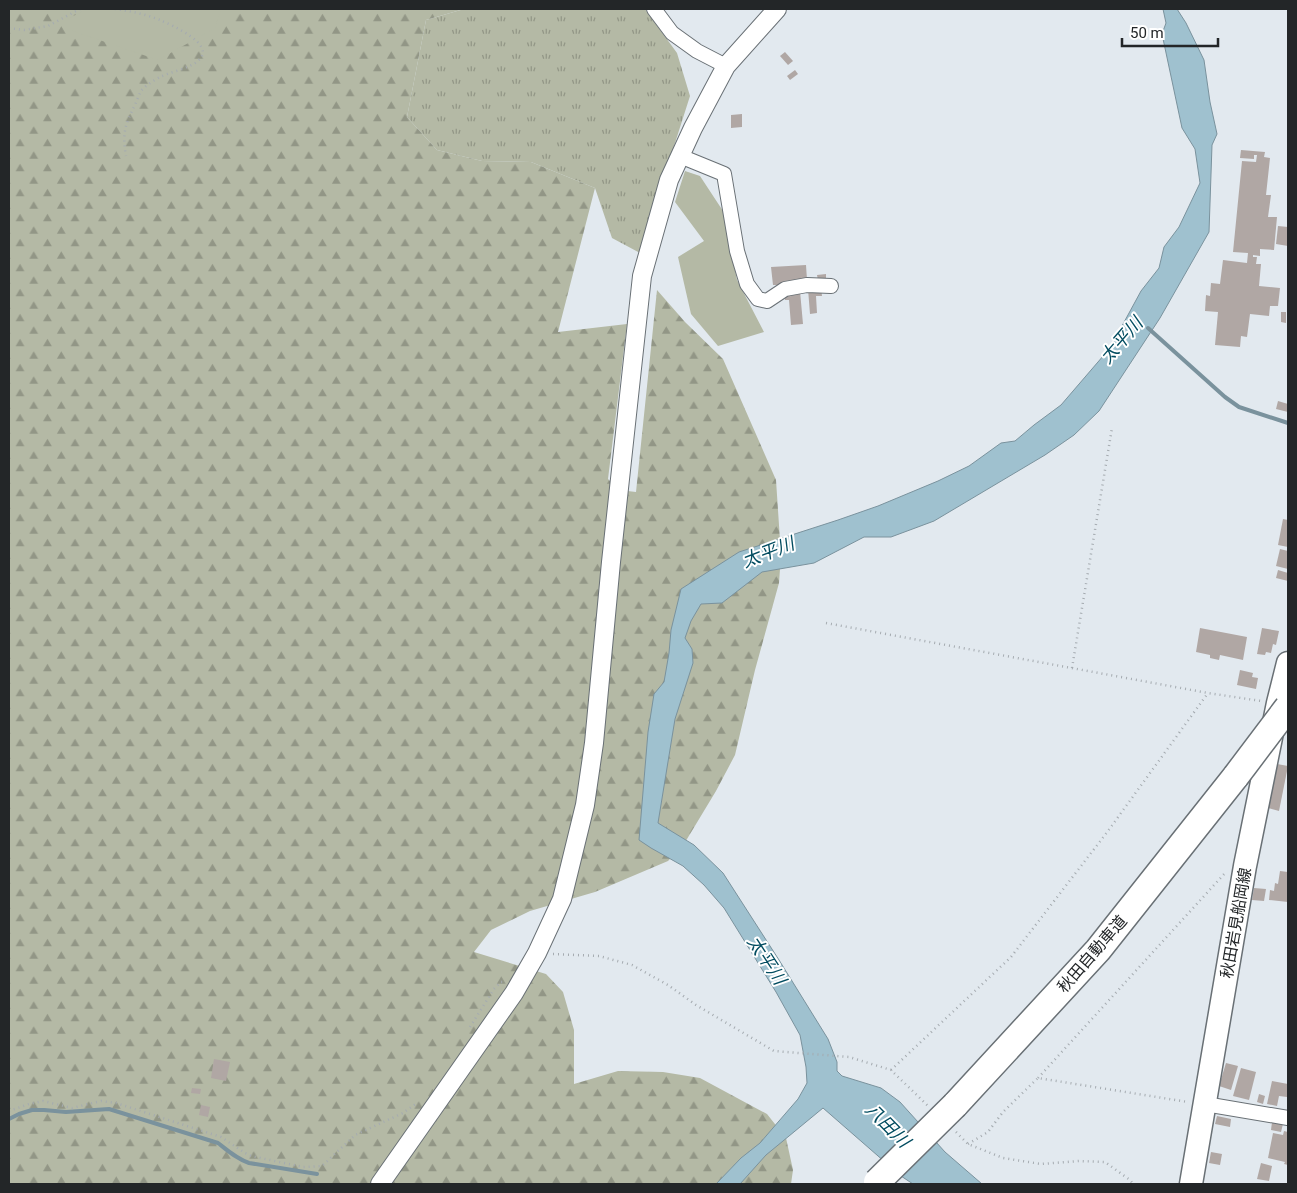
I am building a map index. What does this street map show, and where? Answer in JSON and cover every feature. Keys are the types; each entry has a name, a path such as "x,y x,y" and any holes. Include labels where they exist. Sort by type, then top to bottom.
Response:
{"highway":[{"name":"秋田自動車道","path":"876,1183 955,1105 1098,950 1236,776 1285,709"}],"main road":[{"name":"秋田岩見船岡線","path":"1191,1184 1249,846 1285,709 1288,663"}],"street":[{"path":"654,9 672,33 697,51 726,66"},
{"path":"380,1184 518,987 537,953 562,899 585,805 594,743 611,562 642,276 669,180 693,128 726,66 777,9"},
{"path":"680,156 724,174 737,251 747,284 758,299 767,301 785,289 807,285 831,286"},
{"path":"1205,1104 1288,1118"}],"path":[{"path":"9,28 24,30 48,26 80,9"},
{"path":"115,9 136,12 160,20 197,40 203,50 203,55 198,62 160,77 142,90 125,128 124,143 126,156"},
{"path":"1072,668 1112,428"},
{"path":"826,623 1208,693 1285,709"},
{"path":"537,953 600,956 632,965 668,985 703,1010 774,1051 849,1057 891,1070 1011,957 1108,831 1208,693"},
{"path":"1133,1184 1106,1162 1080,1161 1041,1164 1003,1158 968,1144 988,1132 1003,1112 1038,1078 1249,846"},
{"path":"466,1033 500,982 507,982 518,987"},
{"path":"1038,1078 1205,1104"},
{"path":"9,1111 43,1101 72,1108 101,1101 116,1103 221,1137 251,1156 303,1167 322,1166 356,1135 403,1113 422,1097"}],"green space":[{"path":"9,9 464,9 426,20 407,117 437,150 482,161 531,162 595,188 558,332 627,324 608,479 619,490 636,492 657,290 685,322 723,359 776,480 781,555 779,583 755,670 735,755 684,844 668,861 595,892 530,911 491,930 474,952 546,974 563,992 574,1030 574,1084 618,1071 663,1072 700,1078 767,1114 786,1138 793,1170 791,1184 9,1184"},
{"path":"221,9 215,28 158,60 67,29 67,19 86,10"},
{"path":"464,9 645,9 677,53 690,96 640,253 612,238 595,188 531,162 482,161 437,150 407,117 426,20"},
{"path":"685,171 700,176 723,211 737,280 764,332 718,346 691,314 678,257 704,241 675,202"}],"water":[{"path":"1163,9 1177,9 1204,60 1217,134 1212,145 1209,232 1160,318 1099,411 1074,435 1045,455 934,521 891,537 864,537 814,563 762,572 722,603 701,604 691,621 685,638 692,649 693,663 675,719 658,823 694,845 723,873 828,1039 837,1062 837,1071 842,1076 881,1088 900,1102 945,1152 982,1184 913,1184 901,1176 823,1108 766,1155 740,1184 716,1184 741,1158 760,1143 798,1099 807,1083 800,1035 724,908 704,885 683,866 639,840 648,732 654,694 664,682 671,630 681,589 739,552 878,506 969,466 1001,443 1015,441 1061,405 1110,348 1141,291 1159,268 1164,247 1179,227 1200,183 1195,149 1182,128 1162,34 1166,23"}],"building":[{"path":"785,52 793,61 788,65 780,56"},
{"path":"795,70 798,74 790,80 787,76"},
{"path":"742,114 742,127 731,128 731,115"},
{"path":"1241,150 1265,152 1264,157 1270,158 1266,195 1271,195 1268,217 1277,217 1274,250 1260,249 1260,256 1253,255 1253,257 1257,257 1256,264 1261,264 1259,286 1280,288 1278,306 1270,306 1269,316 1250,314 1247,337 1241,336 1240,347 1215,345 1218,312 1205,311 1206,295 1210,296 1211,283 1220,284 1223,260 1247,263 1248,253 1233,252 1242,161 1256,162 1257,155 1254,155 1254,159 1240,158"},
{"path":"1278,226 1288,227 1288,246 1276,244"},
{"path":"806,265 807,280 785,281 785,285 773,285 771,267"},
{"path":"826,274 826,279 818,280 817,275"},
{"path":"821,288 822,296 816,296 817,313 810,314 808,289"},
{"path":"800,291 803,324 791,325 789,300 785,300 784,294"},
{"path":"1281,312 1286,312 1286,323 1281,322"},
{"path":"1278,401 1288,404 1288,412 1276,409"},
{"path":"1283,519 1288,520 1288,547 1278,545"},
{"path":"1280,549 1288,551 1288,569 1276,566"},
{"path":"1278,570 1288,573 1288,581 1276,578"},
{"path":"1200,628 1247,637 1243,660 1220,655 1219,660 1210,658 1210,655 1196,652"},
{"path":"1262,628 1279,631 1276,645 1273,644 1271,653 1266,652 1265,655 1257,654"},
{"path":"1240,670 1253,673 1252,677 1258,678 1256,689 1237,685"},
{"path":"1277,764 1288,766 1279,811 1268,808"},
{"path":"1280,871 1288,872 1288,902 1269,900 1270,890 1274,891 1275,883 1278,884"},
{"path":"1254,888 1266,889 1264,901 1252,900"},
{"path":"214,1059 230,1062 226,1081 211,1078"},
{"path":"1226,1063 1238,1066 1231,1090 1219,1086"},
{"path":"1241,1068 1256,1072 1249,1100 1233,1096"},
{"path":"1272,1081 1288,1084 1287,1097 1279,1096 1277,1106 1267,1104"},
{"path":"192,1088 201,1089 200,1094 191,1093"},
{"path":"1259,1094 1265,1096 1263,1104 1257,1102"},
{"path":"201,1105 210,1107 208,1117 199,1115"},
{"path":"1217,1116 1231,1119 1230,1127 1215,1124"},
{"path":"1272,1122 1283,1124 1281,1132 1271,1130"},
{"path":"1284,1131 1288,1132 1288,1165 1284,1164 1285,1162 1268,1158 1273,1133 1283,1135"},
{"path":"1211,1152 1222,1154 1220,1165 1209,1163"},
{"path":"1261,1163 1272,1166 1269,1181 1257,1179"}],"waterway":[{"name":"太平川","path":"1148,328 1225,397 1239,407 1288,423"},
{"path":"9,1119 32,1110 66,1112 109,1109 218,1143 249,1163 317,1174"}],"water label":[{"name":"八田川","path":"888,1125"}]}
